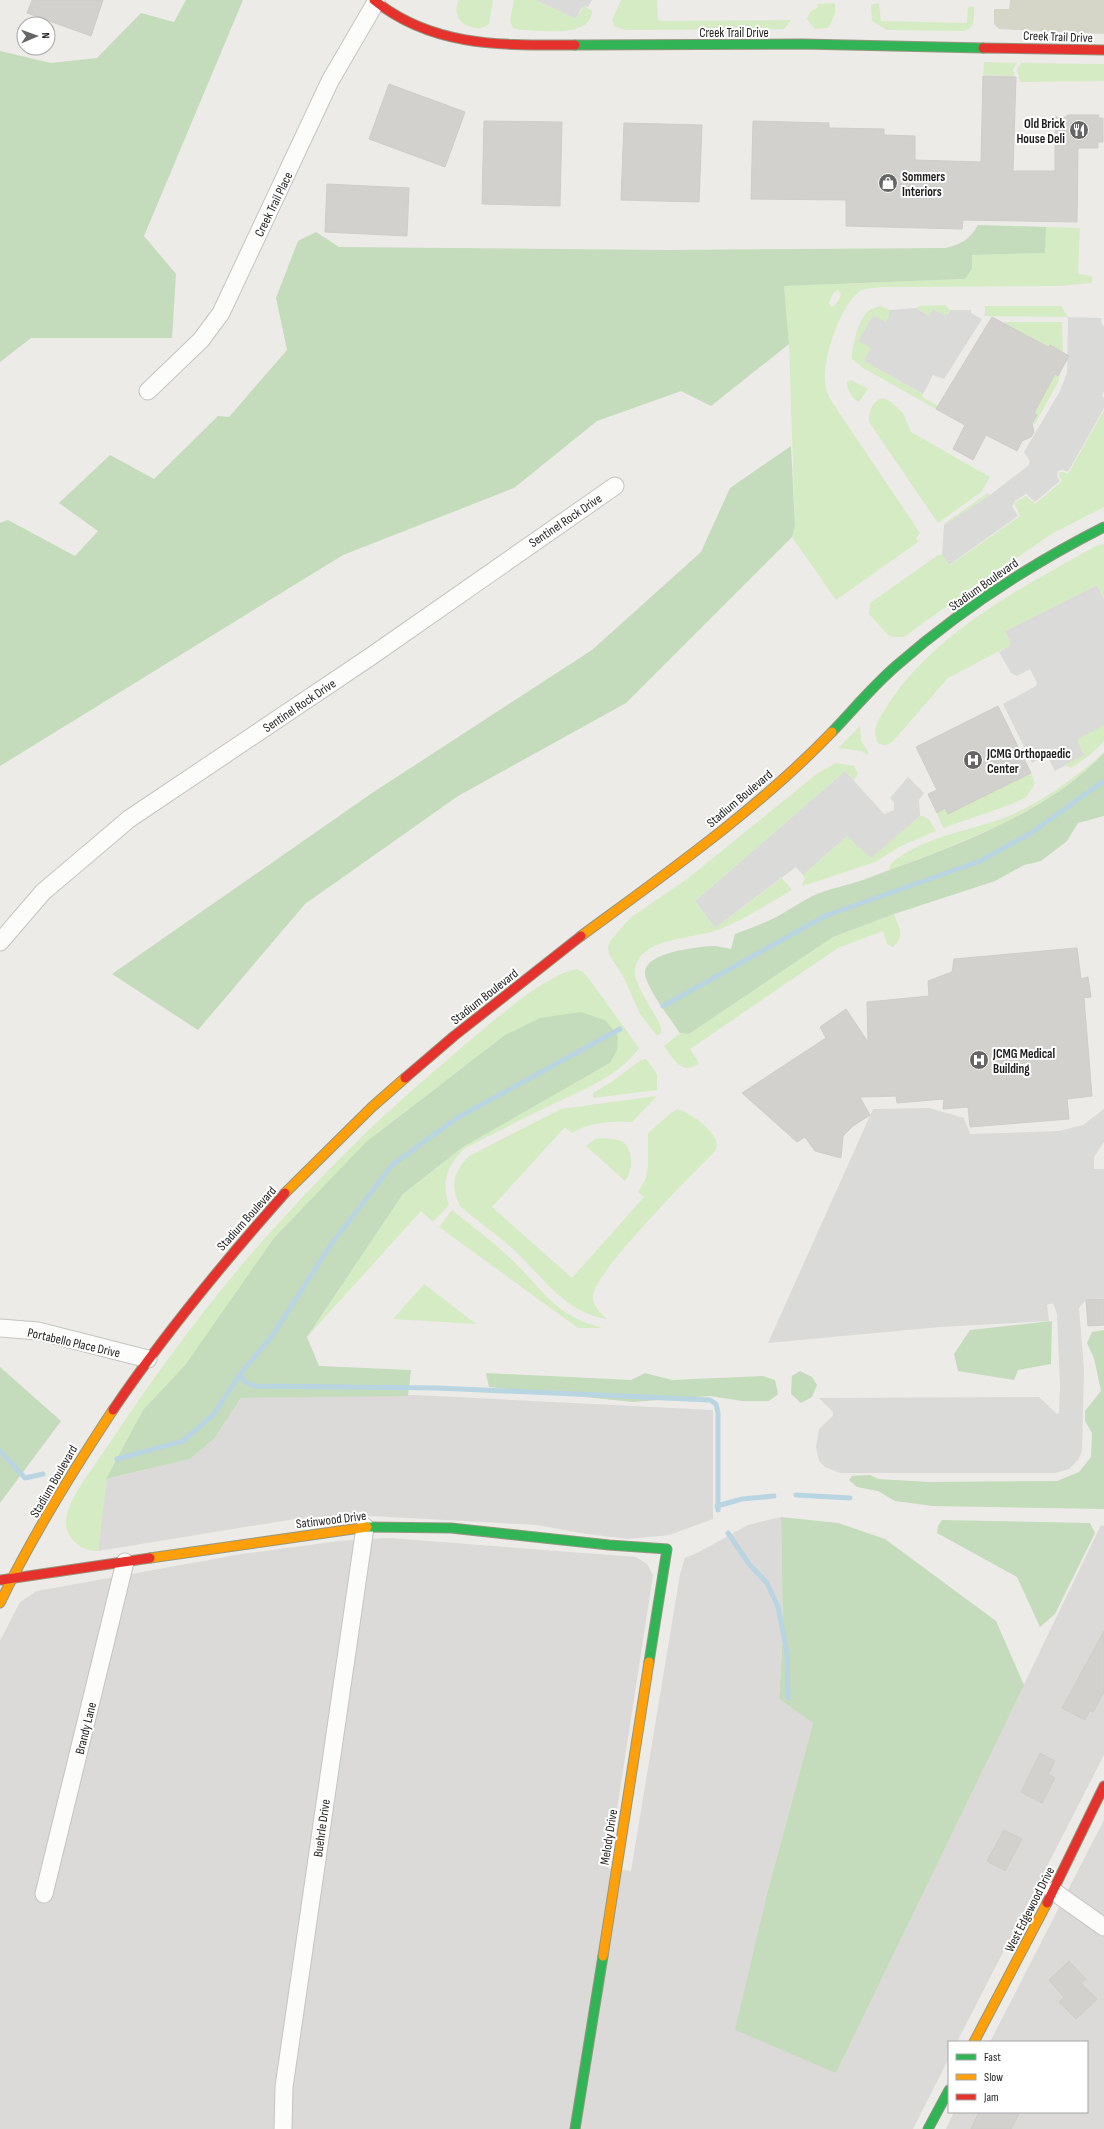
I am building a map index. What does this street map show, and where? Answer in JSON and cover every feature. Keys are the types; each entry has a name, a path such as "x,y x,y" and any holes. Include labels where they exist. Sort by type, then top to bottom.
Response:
{"street":[{"name":"Creek Trail Drive","path":"375,1 426,30 466,41 499,45 802,44 1104,50"},
{"name":"Creek Trail Place","path":"148,391 201,340 221,313 330,81 375,1"},
{"name":"Sentinel Rock Drive","path":"0,942 43,892 130,820 370,657 615,486"},
{"name":"Stadium Boulevard","path":"0,1603 12,1578 84,1454 148,1359 235,1249 295,1181 372,1107 485,1012 576,940 694,853 806,758 895,667 974,603 1060,548 1104,527"},
{"name":"Portabello Place Drive","path":"0,1328 38,1331 148,1359"},
{"name":"Satinwood Drive","path":"0,1580 365,1527 451,1528 609,1545 667,1549"},
{"name":"Buehrle Drive","path":"283,2129 284,2087 365,1527"},
{"name":"Melody Drive","path":"575,2129 667,1549"},
{"name":"Brandy Lane","path":"44,1894 125,1562"},
{"name":"West Edgewood Drive","path":"975,2041 1053,1891 1104,1786"},
{"path":"1053,1891 1104,1927"},
{"path":"928,2129 948,2092"}],"shaded area":[{"path":"535,0 592,0 588,7 584,6 581,9 576,19"},
{"path":"1010,0 1104,0 1104,34 999,29 994,24 994,9 1009,9"},
{"path":"916,308 929,316 933,309 948,314 950,310 971,310 971,313 982,319 944,379 933,375 923,394 864,361 858,341 873,315 889,316 889,310"},
{"path":"1068,317 1101,318 1104,327 1104,391 1102,396 1104,398 1104,408 1068,472 1063,470 1058,471 1057,477 1060,481 1035,502 1026,494 1015,501 1012,506 1018,516 949,565 942,555 944,525 990,495 1029,465 1030,461 1024,452 1060,391 1067,373"},
{"path":"1097,585 1104,599 1104,725 1078,742 1084,755 1055,771 1048,757 1043,757 1032,763 1003,704 1036,686 1037,683 1030,669 1017,676 1011,673 999,652 1009,646 1010,642 1005,631"},
{"path":"845,771 884,814 894,810 894,803 890,798 908,777 924,793 919,800 920,816 871,859 847,836 803,875 796,867 715,928 695,901"},
{"path":"929,1108 964,1118 970,1134 1059,1131 1083,1125 1104,1109 1104,1142 1094,1157 1094,1169 1104,1169 1104,1298 1086,1300 1079,1308 1084,1369 1082,1451 1078,1460 1069,1469 1055,1473 840,1473 825,1467 819,1461 816,1447 819,1429 833,1416 833,1412 819,1398 1039,1397 1057,1414 1059,1414 1060,1385 1057,1314 1053,1303 1047,1305 1049,1321 940,1327 768,1343 873,1109"},
{"path":"415,1395 713,1410 713,1519 669,1535 628,1539 587,1534 537,1525 371,1516 295,1519 98,1551 106,1479 190,1459 214,1439 241,1398"},
{"path":"781,1517 783,1631 779,1699 813,1723 768,1890 836,2073 1101,1525 1104,1526 1104,1755 958,2041 948,2041 948,2060 913,2129 0,2129 0,1641 20,1602 37,1591 242,1554 339,1541 389,1538 636,1557 647,1564 653,1575 608,1868 631,1871 680,1574 685,1558 748,1525"},
{"path":"1104,1820 1104,2129 946,2129 954,2113 1088,2113 1088,2041 991,2041"}],"green space":[{"path":"186,0 243,0 144,236 176,274 172,338 31,338 0,362 0,51 16,56 51,63 97,58 141,13 174,22"},
{"path":"459,0 493,0 489,24 478,28 465,25 460,21 456,8"},
{"path":"514,0 535,0 576,19 584,6 592,11 589,20 583,26 574,29 563,31 520,30 513,28 510,21"},
{"path":"621,0 657,0 658,19 660,21 791,20 784,29 625,30 614,26 612,20"},
{"path":"835,3 835,14 828,28 815,29 807,19 810,12 818,7 817,4"},
{"path":"877,3 879,4 881,21 967,23 968,8 971,6 974,7 973,22 970,28 963,31 887,30 872,21 871,5"},
{"path":"984,62 1017,63 1013,69 1014,76 983,75"},
{"path":"1021,63 1104,64 1104,81 1020,82 1017,70"},
{"path":"978,225 1046,227 1045,253 972,255 972,269 965,279 784,286 789,344 711,406 681,391 597,421 514,488 343,555 0,766 0,523 8,520 75,556 98,531 59,503 110,455 154,479 218,416 229,417 287,350 276,298 298,241 316,232 339,247 666,250 945,248 964,241 972,234"},
{"path":"1046,227 1080,228 1078,274 1092,276 1092,283 1059,286 881,287 860,291 846,308 834,333 830,346 825,371 827,390 830,399 920,533 916,538 918,541 921,540 836,600 792,537 795,526 789,344 784,286 965,279 972,269 972,255 1045,253","holes":["838,290 841,294 838,302 831,307 829,303 833,293"]},
{"path":"945,305 950,310 945,316 933,309 929,316 916,308 919,306"},
{"path":"880,306 889,310 889,316 886,322 873,315 858,341 871,348 864,361 923,394 922,397 938,406 936,409 863,368 852,359 857,330 862,320 869,311"},
{"path":"985,306 1061,306 1068,317 985,316"},
{"path":"1002,322 1062,322 1063,353 1048,347"},
{"path":"1061,370 1058,382 1035,424 1032,423 1037,415 1034,413 1055,374 1058,376"},
{"path":"851,380 868,389 859,402 854,399 849,390 847,381"},
{"path":"882,398 891,402 903,413 911,432 990,477 981,492 938,523 869,422 869,414 872,407 879,399"},
{"path":"1104,410 1104,507 1053,533 904,637 893,637 888,635 869,614 870,603 938,555 942,555 950,565 1020,516 1014,503 1026,496 1035,504 1062,481 1059,477 1059,472 1068,474"},
{"path":"791,446 795,526 792,537 626,703 458,796 305,904 198,1030 112,974 372,793 592,650 701,552 730,488"},
{"path":"988,493 990,495 944,525 945,523"},
{"path":"1104,544 1104,599 1097,585 1005,631 1010,642 1009,646 948,678 892,742 885,745 878,743 875,734 881,716 905,681 928,657 953,635 1009,596 1096,546"},
{"path":"1104,725 1104,741 1089,756 1071,768 1065,765 1084,755 1078,742 1079,738"},
{"path":"860,726 861,741 869,753 867,755 861,751 838,748"},
{"path":"1104,752 1095,764 1082,775 1053,796 1031,809 985,832 890,870 889,866 914,848 944,836 1006,817 1031,805 1058,789"},
{"path":"1104,753 1104,816 1078,823 1067,841 1041,861 1024,865 995,881 894,914 833,937 689,1034 680,1033 659,1003 649,985 645,972 648,965 663,955 685,949 713,946 731,949 735,934 772,919 817,894 863,880 926,856 992,829 1023,813 1053,795 1080,775"},
{"path":"836,763 854,766 858,774 854,780 845,771 695,901 715,928 782,878 792,890 748,916 729,925 711,932 661,943 645,952 639,959 636,964 635,973 640,988 661,1028 661,1033 657,1036 640,1014 624,978 609,954 608,946 611,940 630,918 687,879 818,773"},
{"path":"1031,773 1035,784 1026,797 1012,804 943,828 937,813 945,808 948,814"},
{"path":"920,816 926,817 932,823 936,831 903,845 875,862 803,886 802,884 805,879 803,875 847,836 871,858"},
{"path":"894,914 900,935 897,943 893,947 887,944 883,931 838,948 690,1049 699,1063 693,1067 683,1067 678,1064 664,1046 680,1033 689,1034 833,937"},
{"path":"577,969 583,972 589,979 639,1048 630,1059 620,1068 596,1083 464,1149 453,1161 447,1175 446,1189 449,1205 433,1222 421,1211 307,1337 403,1194 463,1147 610,1063 540,1018 505,1035 366,1142 186,1364 143,1410 107,1479 98,1551 91,1551 78,1545 69,1535 66,1521 70,1505 79,1487 171,1355 238,1269 303,1196 375,1124 413,1090 482,1030 523,998 561,974"},
{"path":"581,1012 605,1020 618,1036 617,1050 610,1063 463,1147 403,1194 307,1337 319,1366 411,1370 408,1396 241,1398 214,1439 190,1459 106,1479 143,1410 186,1364 274,1238 366,1142 505,1035 540,1018"},
{"path":"646,1059 657,1074 657,1090 593,1098 593,1093 610,1083 641,1060"},
{"path":"657,1096 632,1122 593,1124 572,1133 565,1127 492,1207 572,1278 644,1197 638,1192 646,1178 648,1166 648,1133 671,1113 678,1109 706,1126 715,1139 717,1145 715,1151 646,1223 609,1266 598,1284 593,1296 594,1303 607,1319 592,1315 567,1302 546,1283 526,1261 460,1206 454,1186 456,1174 469,1156 561,1109"},
{"path":"604,1138 623,1142 629,1150 631,1156 631,1167 625,1181 586,1146 595,1139"},
{"path":"452,1210 504,1252 550,1300 560,1308 571,1316 602,1328 578,1328 439,1227"},
{"path":"424,1284 476,1324 393,1319"},
{"path":"1052,1321 1051,1364 1018,1370 1014,1380 958,1371 954,1354 970,1330"},
{"path":"1104,1330 1104,1509 933,1506 895,1501 878,1491 857,1487 849,1480 852,1476 870,1475 878,1479 929,1482 1057,1481 1079,1472 1091,1457 1092,1433 1085,1421 1085,1411 1101,1391 1094,1358 1087,1343 1092,1332"},
{"path":"0,1367 61,1421 0,1503"},
{"path":"800,1371 812,1377 817,1385 812,1397 801,1403 791,1394 792,1376"},
{"path":"486,1373 631,1380 645,1373 672,1380 763,1376 775,1380 778,1394 769,1401 742,1401 710,1396 633,1402 489,1387"},
{"path":"781,1517 838,1523 885,1539 996,1621 1024,1685 836,2073 735,2030 768,1890 813,1723 779,1699 783,1631"},
{"path":"942,1520 1090,1523 1095,1533 1055,1614 1040,1627 1017,1577 937,1533 938,1526"}],"building":[{"path":"32,0 103,0 91,36 56,23 56,16 35,16 27,13"},
{"path":"983,76 1016,77 1013,171 1055,171 1055,117 1067,117 1067,115 1099,115 1098,118 1103,118 1103,142 1098,142 1098,148 1078,148 1077,222 963,220 962,229 846,226 846,200 751,199 753,121 829,123 829,128 884,129 884,135 915,136 915,160 981,162"},
{"path":"389,84 465,112 445,167 369,139"},
{"path":"484,121 562,122 560,206 482,204"},
{"path":"624,123 702,125 699,202 621,200"},
{"path":"327,184 409,188 407,236 325,232"},
{"path":"992,317 1048,347 1050,345 1069,356 1058,376 1055,374 1034,413 1037,415 1032,423 1034,432 1031,437 1022,441 1017,451 986,435 973,460 953,449 965,425 936,409"},
{"name":"JCMG Orthopaedic Center","path":"998,706 1031,773 948,814 945,808 937,813 928,794 937,790 916,747"},
{"name":"JCMG Medical Building","path":"1077,948 1081,979 1088,977 1091,997 1084,998 1092,1096 1067,1099 1069,1119 970,1127 968,1107 943,1109 944,1099 897,1103 896,1096 860,1097 870,1115 853,1126 843,1136 841,1158 815,1151 805,1137 797,1142 742,1093 826,1038 820,1027 846,1009 868,1042 867,1002 929,996 928,981 952,972 954,959"},
{"path":"1104,1299 1104,1325 1088,1326 1086,1300"},
{"path":"1104,1631 1104,1692 1093,1712 1090,1710 1085,1720 1062,1708"},
{"path":"1040,1753 1055,1761 1048,1774 1055,1778 1042,1803 1021,1792"},
{"path":"1004,1830 1022,1839 1005,1871 987,1861"},
{"path":"1069,1961 1086,1979 1081,1983 1097,1999 1076,2019 1059,2002 1064,1997 1049,1980"},
{"path":"979,2113 1019,2113 1011,2129 971,2129"}],"waterway":[{"path":"663,1006 825,916 980,861 1031,833 1104,781"},
{"path":"117,1459 183,1441 213,1415 240,1374 272,1336 330,1246 392,1165 457,1118 620,1029"},
{"path":"240,1374 245,1382 255,1386 437,1388 710,1400 716,1404 718,1413 718,1510"},
{"path":"0,1451 25,1478 43,1474"},
{"path":"796,1495 850,1498"},
{"path":"717,1506 742,1499 774,1496"},
{"path":"728,1533 749,1564 767,1583 778,1607 787,1652 788,1698"}],"traffic: fast":[{"path":"575,45 802,44 983,48"},
{"path":"832,732 888,674 945,626 1022,573 1104,527"},
{"path":"367,1527 451,1528 609,1545 667,1549 649,1662"},
{"path":"575,2129 603,1956"},
{"path":"928,2129 948,2092"}],"traffic: slow":[{"path":"581,936 679,864 743,814 804,760 832,732"},
{"path":"285,1193 372,1107 405,1078"},
{"path":"0,1603 25,1553 53,1505 113,1410"},
{"path":"150,1558 367,1527"},
{"path":"603,1956 649,1662"},
{"path":"975,2041 1047,1903"}],"traffic: jam":[{"path":"374,0 397,16 420,27 445,35 496,43 522,45 575,45"},
{"path":"983,48 1104,50"},
{"path":"405,1078 454,1036 581,936"},
{"path":"113,1410 153,1353 196,1298 285,1193"},
{"path":"1,1580 150,1558"},
{"path":"1047,1903 1104,1786"}],"place":[{"name":"Old Brick House Deli","path":"1079,130"},
{"name":"Sommers Interiors","path":"888,183"},
{"name":"JCMG Orthopaedic Center","path":"973,760"},
{"name":"JCMG Medical Building","path":"979,1060"}]}
